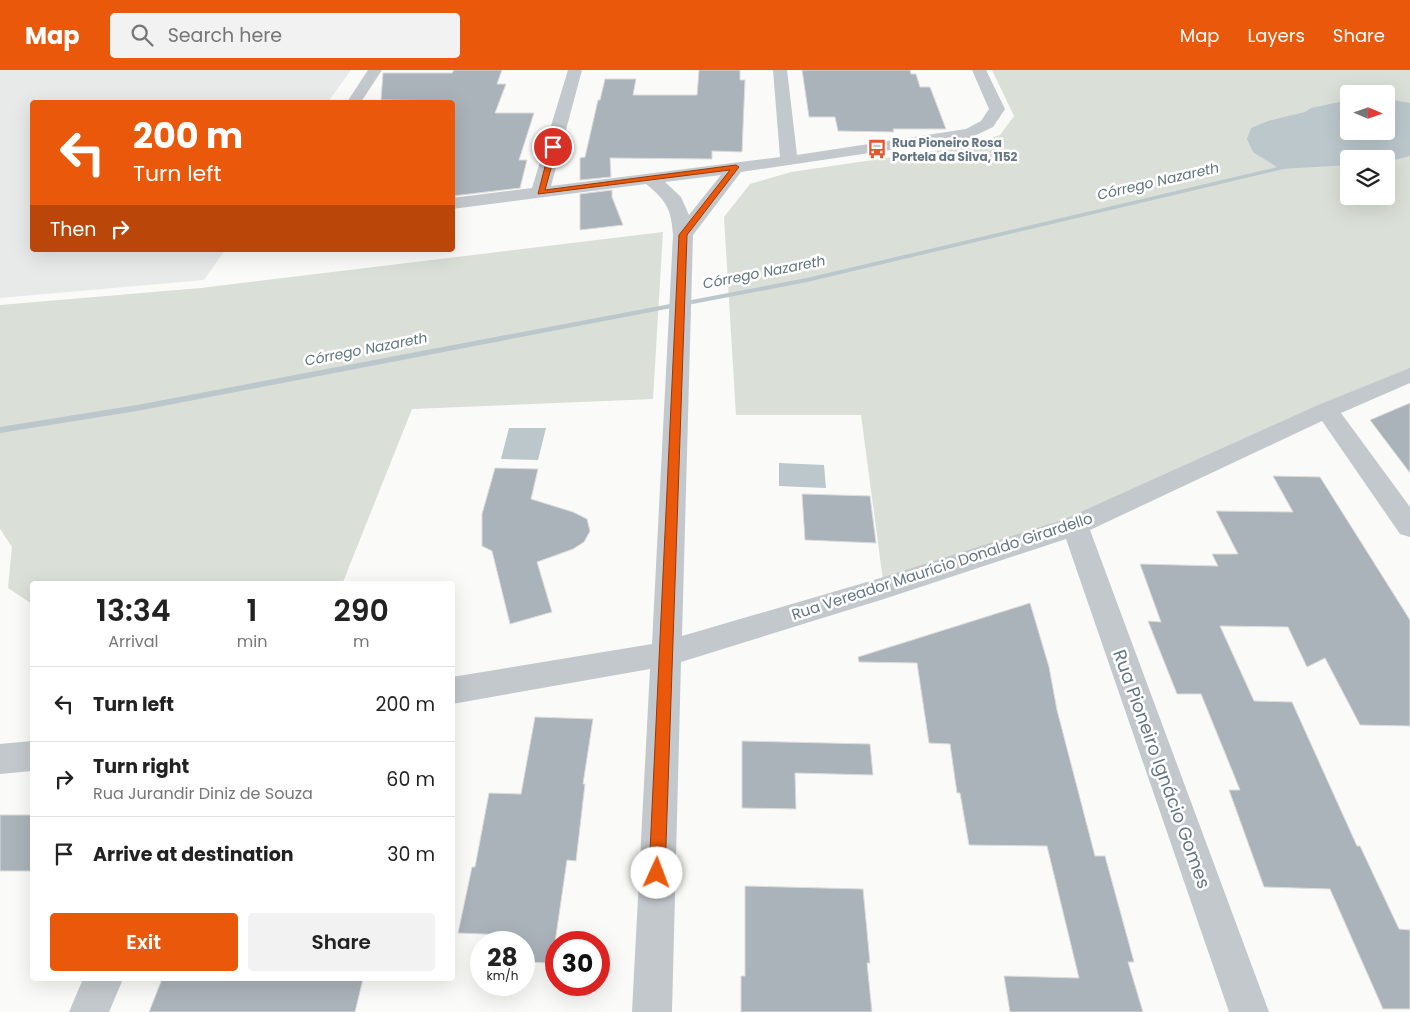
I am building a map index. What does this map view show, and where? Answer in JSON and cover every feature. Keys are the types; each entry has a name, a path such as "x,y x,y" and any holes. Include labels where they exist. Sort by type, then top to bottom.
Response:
{"street":[{"path":"355,100 375,70"},
{"path":"540,193 575,70"},
{"path":"780,70 790,160"},
{"path":"455,204 790,160 970,133 986,124 997,109 979,70"},
{"path":"683,235 736,167"},
{"path":"648,178 673,197 681,212 683,235 652,1012"},
{"name":"Rua Vereador Maurício Donaldo Girardello","path":"455,690 665,654 884,588 1075,526 1326,410 1410,375"},
{"path":"1326,410 1410,527"},
{"name":"Rua Pioneiro Ignácio Gomes","path":"1075,526 1249,1012"},
{"path":"0,759 30,756"},
{"path":"89,1012 102,981"}],"shaded area":[{"path":"0,70 351,70 329,100 30,100 30,252 224,252 204,280 0,298"},
{"path":"992,70 1410,70 1410,375 1075,526 884,588 861,415 736,415 724,217 750,184 791,172 968,146 1000,135 1014,116"},
{"path":"1395,100 1410,103 1410,156 1395,160 1395,150 1340,150 1340,166 1280,169 1253,152 1247,139 1251,128 1268,121 1305,112 1311,108 1340,102 1340,140 1395,140"},
{"path":"663,232 653,399 412,409 343,581 30,581 30,603 8,588 12,547 0,529 0,305 201,288"},
{"path":"509,428 546,428 538,460 501,459"},
{"path":"779,463 824,465 826,488 779,486"}],"building":[{"path":"454,70 502,70 497,84 506,84 495,113 534,113 519,160 527,160 520,188 455,196 455,100 381,100 383,73 452,73"},
{"path":"699,70 740,70 740,80 745,80 742,152 712,151 712,159 610,158 611,177 580,180 580,158 585,157 598,100 600,100 605,79 636,79 633,95 697,95"},
{"path":"802,70 910,70 911,74 916,74 920,87 930,87 946,129 893,129 894,132 838,131 835,117 809,117"},
{"path":"612,190 612,197 623,225 580,230 580,194"},
{"path":"1410,403 1410,473 1370,420"},
{"path":"495,468 538,469 531,499 573,512 587,519 590,531 584,542 573,549 537,562 552,612 510,624 492,551 482,546 482,514"},
{"path":"1273,476 1320,477 1410,620 1410,726 1360,725 1325,658 1307,667 1288,627 1220,626 1254,701 1292,702 1357,846 1360,846 1399,929 1410,930 1410,1009 1383,1009 1330,889 1264,887 1229,790 1240,790 1201,694 1177,694 1148,621 1161,622 1140,564 1218,566 1212,554 1238,554 1216,511 1293,512"},
{"path":"802,494 870,496 876,543 805,540"},
{"path":"1030,603 1049,667 1057,710 1095,856 1105,856 1134,962 1128,962 1143,1012 1010,1012 1004,976 1079,978 1047,846 969,845 960,793 957,793 950,744 929,743 917,663 859,662 858,657"},
{"path":"535,717 593,719 583,784 585,784 576,861 567,860 557,931 545,931 545,963 535,962 535,931 470,931 470,933 458,933 472,867 475,867 489,793 521,794"},
{"path":"742,741 870,744 873,775 795,773 796,809 742,808"},
{"path":"0,815 30,815 30,871 0,871"},
{"path":"745,886 863,889 870,963 867,963 872,1012 741,1012 741,976 745,976"},
{"path":"161,981 363,981 355,1012 149,1012"}],"waterway":[{"name":"Córrego Nazareth","path":"0,430 137,408 807,280 1294,165"}],"place":[{"name":"Rua Pioneiro Rosa Portela da Silva, 1152","path":"877,149"}],"route":[{"path":"553,147 540,193 736,167 683,235 657,873"}]}
